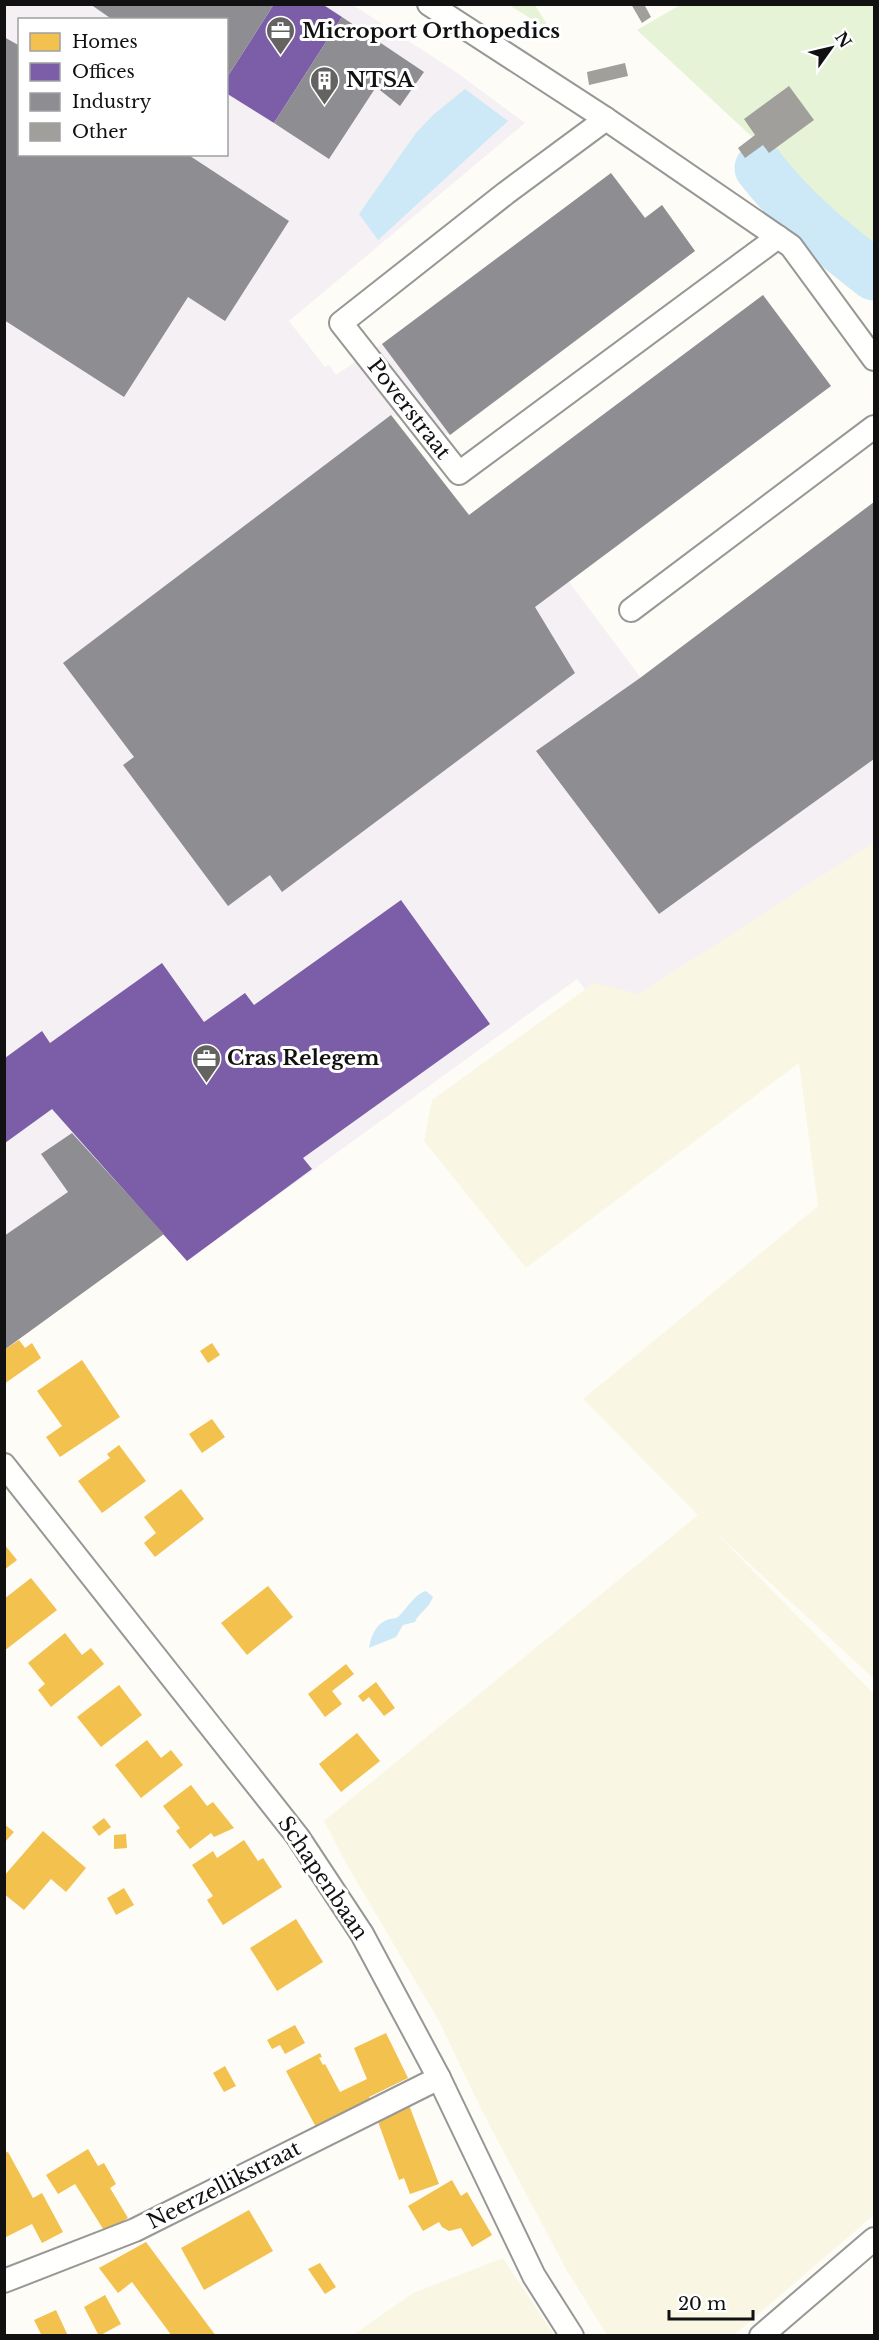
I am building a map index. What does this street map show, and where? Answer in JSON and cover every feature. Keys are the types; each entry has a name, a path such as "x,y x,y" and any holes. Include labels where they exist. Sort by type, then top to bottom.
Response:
{"street":[{"path":"429,4 606,119 790,246 874,359"},
{"name":"Poverstraat","path":"606,119 506,193 341,323 459,473 778,237"},
{"path":"631,610 874,427"},
{"name":"Schapenbaan","path":"4,1465 298,1837 362,1934 439,2078 534,2276 572,2336"},
{"name":"Neerzellikstraat","path":"4,2281 135,2229 439,2078"},
{"path":"761,2336 874,2239"}],"shaded area":[{"path":"5,5 353,5 456,72 525,123 289,321 325,367 329,365 336,375 382,344 611,173 645,217 662,205 695,251 450,435 392,415 469,515 763,295 831,386 569,582 641,678 874,503 874,860 618,1033 577,979 187,1261 164,1234 5,1348"},
{"path":"874,842 874,1679 713,1530 874,1694 874,2215 734,2335 607,2335 566,2269 482,2111 439,2021 347,1865 324,1821 698,1515 583,1399 818,1206 799,1063 526,1268 424,1141 432,1100 594,983 639,994"},
{"path":"503,2258 554,2335 353,2335 413,2293"}],"green space":[{"path":"509,5 535,5 551,31"},
{"path":"680,5 874,5 874,250 637,30"}],"water":[{"path":"465,89 508,121 378,240 359,214 416,133 433,115"},
{"path":"426,1591 433,1597 415,1622 403,1625 396,1637 369,1648 371,1638 378,1626 398,1617 415,1598"}],"building: Homes":[{"path":"19,1340 25,1348 32,1343 41,1358 4,1384 4,1350"},
{"path":"212,1343 220,1355 208,1363 200,1351"},
{"path":"82,1360 120,1417 60,1457 46,1437 62,1426 37,1391"},
{"path":"212,1419 225,1437 202,1453 189,1434"},
{"path":"119,1445 146,1481 102,1513 78,1481 110,1458 107,1454"},
{"path":"181,1489 204,1519 155,1557 144,1543 156,1533 144,1517"},
{"path":"4,1544 17,1560 4,1570"},
{"path":"31,1578 57,1610 4,1651 4,1599"},
{"path":"268,1586 293,1617 247,1655 221,1623"},
{"path":"65,1633 82,1655 91,1648 104,1664 51,1707 38,1690 45,1684 28,1663"},
{"path":"346,1664 354,1674 332,1691 342,1704 325,1717 308,1694"},
{"path":"376,1682 395,1708 384,1716 369,1697 363,1702 358,1696"},
{"path":"119,1685 142,1715 101,1747 77,1717"},
{"path":"357,1733 380,1761 341,1792 319,1764"},
{"path":"147,1740 161,1758 171,1750 183,1765 141,1798 115,1765"},
{"path":"191,1785 207,1806 213,1802 234,1828 214,1837 211,1833 190,1849 176,1831 180,1828 163,1806"},
{"path":"104,1818 111,1827 99,1836 92,1827"},
{"path":"4,1824 14,1832 4,1843"},
{"path":"43,1831 86,1868 66,1892 51,1879 24,1910 4,1894 4,1876"},
{"path":"126,1834 127,1848 114,1849 114,1835"},
{"path":"244,1840 258,1861 263,1858 282,1887 223,1925 207,1900 213,1896 192,1865 213,1851 217,1858"},
{"path":"124,1888 134,1905 116,1915 107,1898"},
{"path":"296,1919 323,1962 277,1991 250,1948"},
{"path":"295,2025 305,2043 285,2054 280,2045 272,2049 267,2040"},
{"path":"386,2033 408,2078 369,2097 371,2100 317,2129 286,2071 320,2053 322,2057 319,2058 323,2065 325,2064 340,2092 367,2079 354,2048"},
{"path":"225,2066 236,2086 224,2092 213,2073"},
{"path":"409,2105 439,2184 410,2194 404,2178 399,2180 376,2116"},
{"path":"88,2149 98,2166 104,2163 116,2184 110,2188 128,2218 105,2232 75,2184 58,2194 46,2175"},
{"path":"8,2152 33,2198 42,2193 63,2232 42,2243 32,2224 4,2238 4,2153"},
{"path":"452,2180 461,2196 467,2192 492,2235 472,2247 461,2228 449,2231 439,2222 423,2231 408,2206"},
{"path":"249,2210 273,2251 204,2290 181,2248"},
{"path":"146,2242 216,2336 172,2336 132,2282 118,2293 99,2268"},
{"path":"320,2263 336,2287 325,2294 308,2269"},
{"path":"105,2295 121,2324 99,2336 84,2307"},
{"path":"56,2310 68,2336 42,2336 34,2320"}],"building: Offices":[{"path":"274,4 322,4 342,17 274,123 228,94 228,76"},
{"name":"Cras Relegem","path":"401,900 490,1024 303,1158 312,1169 187,1261 52,1109 5,1143 5,1058 42,1031 50,1043 162,963 204,1022 245,993 254,1005"}],"building: Industry":[{"path":"90,4 274,4 228,76 228,18 110,18"},
{"name":"NTSA","path":"342,17 424,72 400,106 376,87 329,159 274,123"},
{"path":"4,37 18,45 18,156 190,156 289,221 225,321 188,297 124,397 4,320"},
{"path":"611,173 645,218 662,205 695,251 450,435 382,344"},
{"path":"763,295 831,386 535,607 575,673 282,892 270,875 228,906 123,765 134,757 63,663 391,415 469,515"},
{"path":"874,502 874,759 659,914 536,751 640,678"},
{"path":"72,1133 164,1234 4,1350 4,1236 68,1192 41,1154"}],"building: Other":[{"path":"631,4 644,4 651,17 642,23"},
{"path":"625,63 628,76 589,85 587,72"},
{"path":"789,86 814,120 769,153 763,145 745,158 738,148 755,135 744,119"}],"waterway":[{"path":"760,168 813,225 874,275"}],"place":[{"name":"Microport Orthopedics","path":"281,56"},
{"name":"NTSA","path":"325,106"},
{"name":"Cras Relegem","path":"206,1084"}]}
